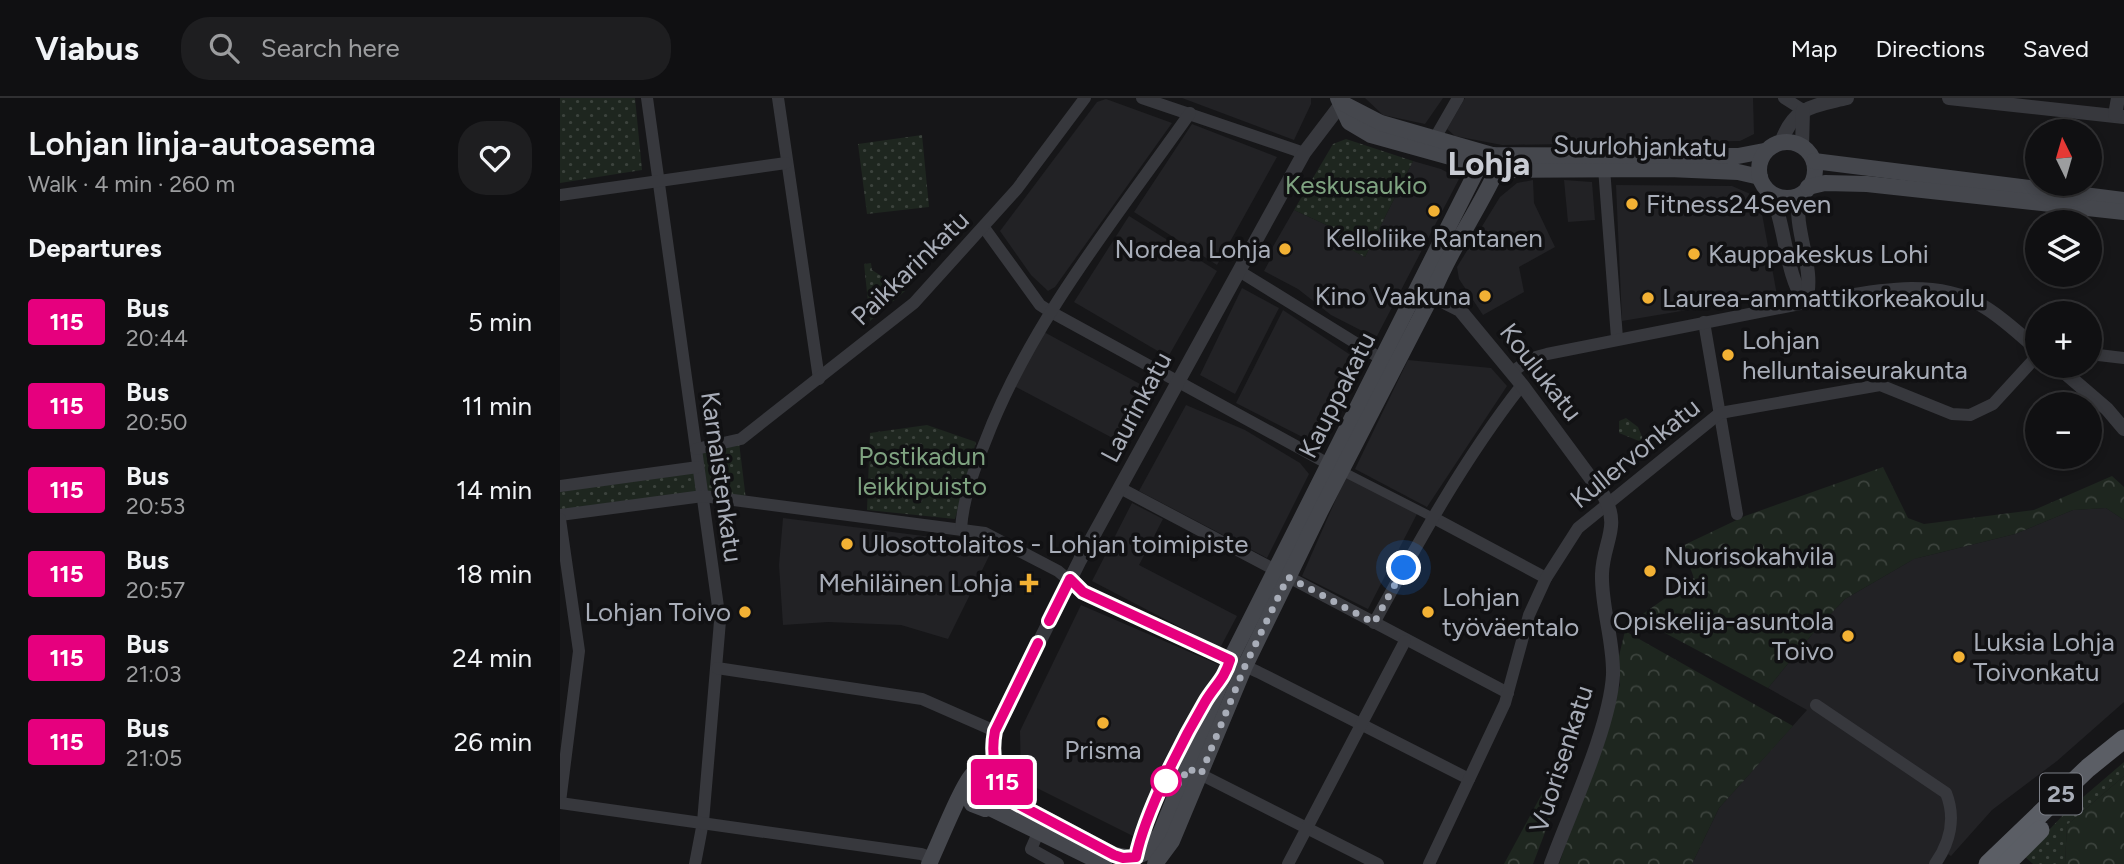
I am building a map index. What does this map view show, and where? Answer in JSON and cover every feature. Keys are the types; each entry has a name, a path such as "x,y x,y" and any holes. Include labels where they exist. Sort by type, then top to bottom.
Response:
{"highway":[{"name":"25","path":"1988,864 2088,768 2124,739"},
{"name":"25","path":"2007,864 2124,752"}],"main road":[{"name":"Suurlohjankatu","path":"1340,100 1381,123 1435,138 1495,162 1726,171 1760,177"},
{"name":"Suurlohjankatu","path":"1340,100 1349,122 1371,135 1479,166 1495,162 1738,156 1764,151"},
{"path":"1804,191 1814,173 1814,161 1802,146 1781,143 1764,151 1760,177 1772,195 1784,199 1825,183 1867,184 2124,212"},
{"path":"1814,161 2124,200"},
{"name":"Kauppakatu","path":"1425,292 1446,261 1495,162"},
{"name":"Kauppakatu","path":"1155,864 1172,841 1194,771 1238,663 1425,292 1479,166"},
{"path":"931,861 968,779 977,772 987,771 997,775 1004,791 999,802 983,808 945,831"},
{"name":"Kauppakatu","path":"1004,791 1014,802 1114,855 1130,858 1151,847 1194,771"},
{"path":"965,789 968,800 1039,831 1104,864"}],"street":[{"name":"Karnaistenkatu","path":"647,98 720,621 703,822 695,864"},
{"path":"778,98 819,379"},
{"name":"Paikkarinkatu","path":"696,449 741,439 914,303 985,229 1085,98"},
{"path":"1142,98 1304,153"},
{"path":"1435,138 1458,98"},
{"path":"1784,98 1802,110"},
{"path":"1781,143 1790,120 1802,110 1847,98"},
{"path":"1949,98 2119,116 2118,98"},
{"name":"Laurinkatu","path":"977,772 1070,579 1304,153 1340,100"},
{"path":"1802,110 1802,146"},
{"path":"961,528 969,485 1001,401 1038,329 1190,113"},
{"path":"560,195 786,163"},
{"path":"1604,168 1617,332"},
{"path":"1804,191 1796,215 1810,289 1805,303"},
{"path":"1772,195 1781,216 1796,290 1805,303"},
{"path":"985,229 1040,305 1051,312 1335,467 1546,578"},
{"path":"1239,271 1388,364"},
{"path":"1512,372 1532,358 1617,332 1704,322 1805,303 1931,288 1960,294 1983,306 2025,339"},
{"name":"Koulukatu","path":"1425,292 1460,310 1522,385 1608,504"},
{"path":"1704,322 1737,514"},
{"path":"2102,355 2124,358"},
{"name":"Kullervonkatu","path":"1429,864 1508,693 1522,637 1546,578 1578,528 1720,413 1880,385 1952,414 1970,415 1993,404 2025,369"},
{"path":"2071,378 2107,409 2124,429"},
{"path":"1374,623 1432,517 1490,425 1522,385"},
{"path":"560,486 698,467"},
{"path":"1120,488 1405,641 1508,693"},
{"path":"931,861 921,854 560,803 579,651 560,517 703,496 985,533 1070,579 1083,592 1238,663 1469,779"},
{"name":"Vuorisenkatu","path":"1551,864 1604,719 1612,688 1613,659 1602,574 1612,529 1608,504"},
{"path":"1289,864 1359,724 1405,641"},
{"path":"717,668 922,699 993,738 997,775"},
{"path":"1816,705 1946,793 1951,831 1947,848 1935,864"},
{"path":"1194,771 1378,864"},
{"path":"1039,831 1031,849 1058,864"}],"shaded area":[{"path":"1182,98 1311,98 1311,104 1294,140"},
{"path":"1365,98 1443,98 1425,124 1383,115"},
{"path":"1465,98 1753,98 1754,134 1740,141 1502,145 1455,136 1447,129"},
{"path":"1106,99 1172,123 1055,287 1048,291 1031,275 1000,231 1097,102"},
{"path":"1192,124 1277,157 1217,265 1134,212"},
{"path":"1413,161 1441,169 1459,179 1376,338 1331,315 1298,289 1264,271 1270,260 1267,257 1294,210 1333,228 1328,237 1365,257"},
{"path":"1533,180 1534,203 1555,247 1519,267 1524,292 1483,315 1459,279 1457,267 1500,197 1517,183"},
{"path":"1564,180 1592,182 1595,220 1568,222"},
{"name":"Kauppakeskus Lohi","path":"1616,185 1732,186 1755,196 1762,214 1777,295 1622,321"},
{"path":"1129,216 1217,271 1168,357 1074,302"},
{"path":"1242,288 1279,308 1235,394 1200,375"},
{"path":"1283,310 1364,364 1322,447 1236,403"},
{"path":"1044,332 1153,391 1122,443 1014,386"},
{"path":"1408,360 1491,368 1507,386 1427,507 1355,469"},
{"path":"1186,405 1245,430 1300,463 1309,474 1267,558 1139,491"},
{"path":"1347,474 1419,510 1368,609 1302,576"},
{"path":"1132,503 1163,519 1139,565 1237,616 1220,648 1092,581"},
{"name":"Luksia Lohja Toivonkatu","path":"2106,508 2124,520 2124,702 2057,761 1992,810 1951,856 1941,850 1930,864 1692,864 1719,808 1807,710 1768,688 1845,599 1914,559 2015,534 2073,510"},
{"path":"783,518 947,539 992,550 948,639 901,625 828,622 783,625 779,565"},
{"path":"1081,605 1222,666 1200,724 1143,841 1021,780 1020,731"}],"green space":[{"path":"560,98 635,98 642,170 560,183"},
{"path":"922,135 929,207 867,214 858,144"},
{"name":"Keskusaukio","path":"1346,139 1413,161 1365,257 1328,238 1333,228 1294,210 1333,144"},
{"path":"871,263 872,270 905,291 870,321 864,264"},
{"path":"1626,418 1638,427 1643,439 1639,441 1619,433 1619,421"},
{"name":"Postikadun leikkipuisto","path":"927,425 976,442 955,519 867,510 870,433"},
{"path":"739,442 746,500 705,493 699,452"},
{"path":"1883,467 1908,518 1924,524 2034,510 2112,476 2124,487 2124,520 2106,508 2073,510 2015,534 1914,559 1845,599 1768,688 1637,618 1694,578 1682,546 1745,516"},
{"path":"694,470 697,493 560,511 560,489"},
{"path":"1625,631 1793,726 1719,808 1692,864 1559,864 1620,685 1619,656"},
{"path":"1570,742 1577,748 1533,864 1504,864"},
{"path":"2124,762 2124,776 2067,825 2065,864 2033,864 2024,856 2068,810"},
{"path":"2124,776 2124,864 2065,864 2067,825"}],"bus line":[{"name":"115","path":"1038,643 995,731 992,745 997,775 1004,791 1014,802 1114,855 1123,858 1136,857 1142,830 1206,700 1224,680 1230,660 1083,592 1070,579 1049,621"}],"place":[{"name":"Fitness24Seven","path":"1632,204"},
{"name":"Kelloliike Rantanen","path":"1434,211"},
{"name":"Nordea Lohja","path":"1285,249"},
{"name":"Kauppakeskus Lohi","path":"1694,254"},
{"name":"Kino Vaakuna","path":"1485,296"},
{"name":"Laurea-ammattikorkeakoulu","path":"1648,298"},
{"name":"Lohjan helluntaiseurakunta","path":"1728,355"},
{"name":"Ulosottolaitos - Lohjan toimipiste","path":"847,544"},
{"name":"Nuorisokahvila Dixi","path":"1650,571"},
{"name":"Mehiläinen Lohja","path":"1029,583"},
{"name":"Lohjan Toivo","path":"745,612"},
{"name":"Lohjan työväentalo","path":"1428,612"},
{"name":"Opiskelija-asuntola Toivo","path":"1848,636"},
{"name":"Luksia Lohja Toivonkatu","path":"1959,657"},
{"name":"Prisma","path":"1103,723"}],"district":[{"name":"Lohja","path":"1489,163"}],"route":[{"path":"1166,781 1181,784 1187,768 1201,774 1245,666 1288,577 1374,623 1404,568"}]}
